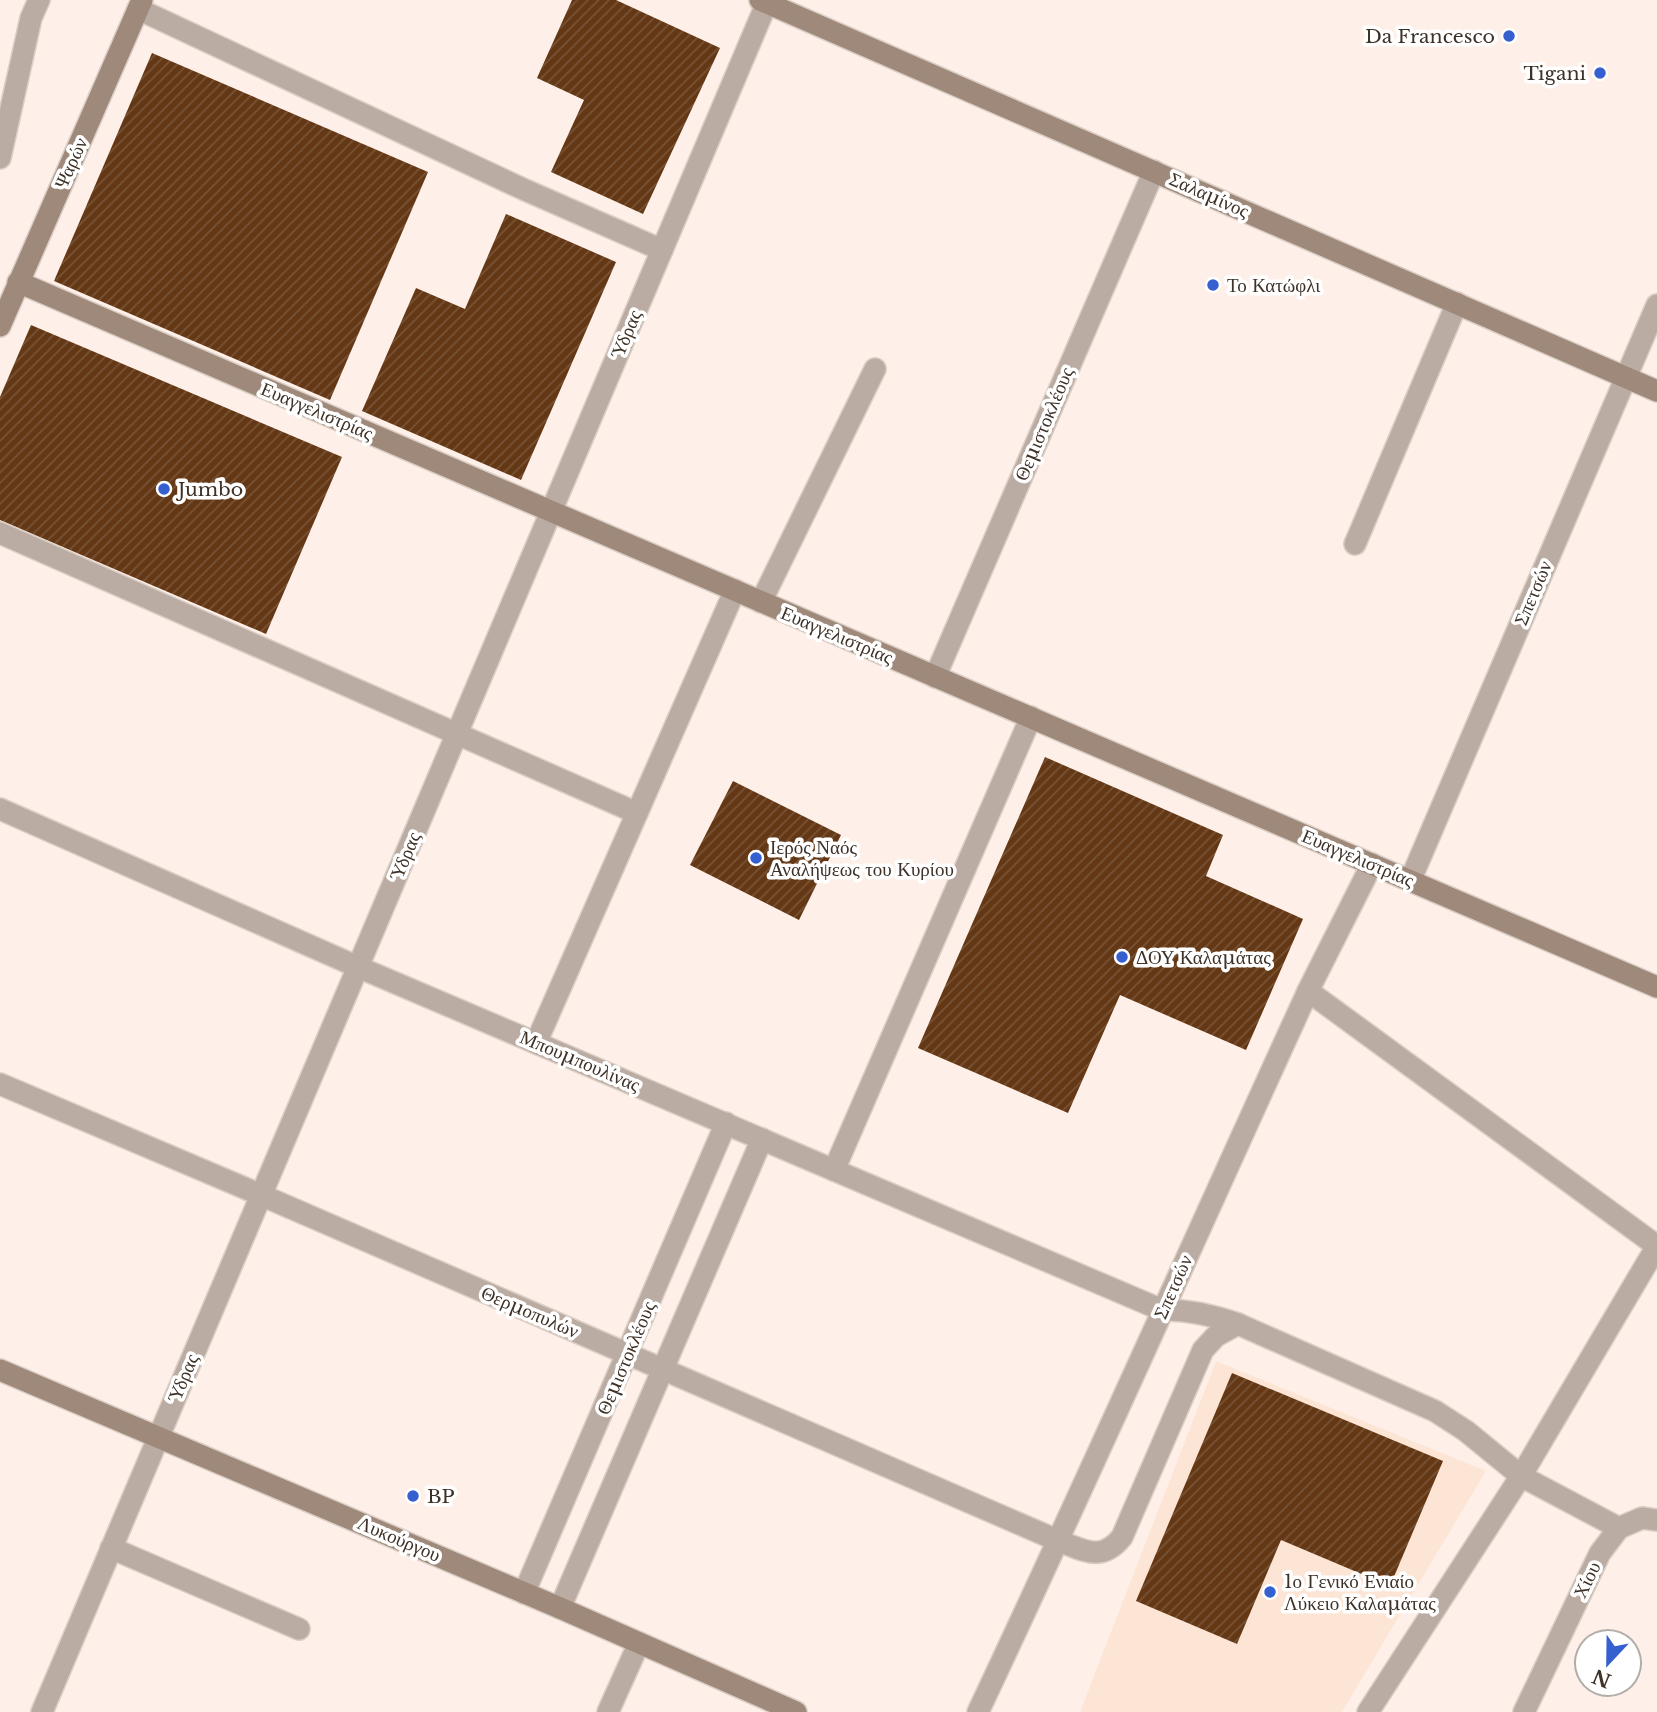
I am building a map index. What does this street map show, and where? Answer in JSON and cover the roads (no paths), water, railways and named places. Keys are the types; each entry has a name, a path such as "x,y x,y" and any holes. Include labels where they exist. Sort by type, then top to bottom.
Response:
{"street":[{"path":"0,158 31,18 39,0"},
{"name":"Σαλαμίνος","path":"765,1 1657,391"},
{"name":"Ύδρας","path":"41,1712 662,250 765,1"},
{"path":"140,4 523,189 662,250"},
{"name":"Ψαρών","path":"0,326 140,4"},
{"name":"Θεμιστοκλέους","path":"935,677 1154,171"},
{"name":"Ευαγγελιστρίας","path":"18,282 1657,987"},
{"path":"1355,544 1457,303"},
{"name":"Σπετσών","path":"1410,881 1657,305"},
{"path":"761,602 875,369"},
{"path":"0,533 637,813"},
{"path":"536,1043 735,590"},
{"path":"834,1170 1031,717"},
{"name":"Μπουμπουλίνας","path":"0,809 358,967 1162,1310"},
{"name":"Σπετσών","path":"978,1712 1059,1541 1308,991 1373,864"},
{"path":"1308,991 1657,1246 1521,1476 1368,1712"},
{"name":"Θερμοπυλών","path":"0,1084 1086,1552 1100,1553 1113,1548 1122,1537 1203,1350 1216,1335 1238,1324"},
{"name":"Θεμιστοκλέους","path":"524,1593 726,1124"},
{"name":"Θεμιστοκλέους","path":"560,1608 762,1139"},
{"path":"1162,1310 1189,1310 1238,1324 1435,1411 1466,1431 1521,1476 1619,1528 1642,1518 1657,1520"},
{"name":"Λυκούργου","path":"0,1370 560,1608 796,1712"},
{"name":"Χίου","path":"1524,1712 1600,1553 1619,1528"},
{"path":"111,1548 299,1629"},
{"path":"608,1712 639,1643"}],"place":[{"name":"Da Francesco","path":"1509,36"},
{"name":"Tigani","path":"1600,73"},
{"name":"Το Κατώφλι","path":"1213,285"},
{"name":"Jumbo","path":"164,489"},
{"name":"Ιερός Ναός Αναλήψεως του Κυρίου","path":"756,858"},
{"name":"ΔΟΥ Καλαμάτας","path":"1122,957"},
{"name":"BP","path":"413,1496"},
{"name":"1ο Γενικό Ενιαίο Λύκειο Καλαμάτας","path":"1270,1592"}]}
